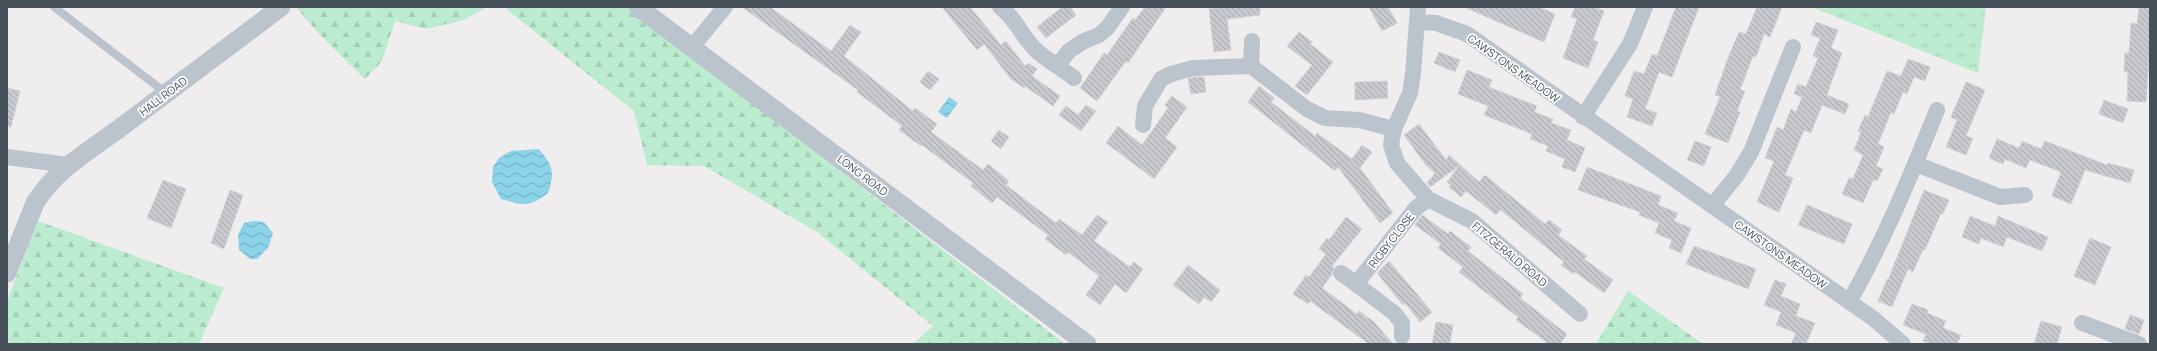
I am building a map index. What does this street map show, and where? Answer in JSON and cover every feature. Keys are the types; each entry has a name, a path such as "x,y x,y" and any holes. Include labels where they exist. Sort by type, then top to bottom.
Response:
{"street":[{"name":"HALL ROAD","path":"7,274 35,203 47,186 68,165 166,94 281,7"},
{"name":"LONG ROAD","path":"638,7 1087,344"},
{"path":"692,47 725,7"},
{"path":"1000,7 1010,14 1018,30 1035,49 1074,78"},
{"path":"1058,65 1069,51 1084,41 1099,35 1108,27 1122,7"},
{"path":"1583,116 1630,44 1645,7"},
{"name":"CAWSTONS MEADOW","path":"1418,14 1436,23 1467,34 1874,319 1903,344"},
{"name":"FITZGERALD ROAD","path":"1418,14 1410,93 1394,129 1391,144 1397,163 1428,199 1472,221 1580,314"},
{"path":"1250,66 1252,41"},
{"path":"1712,206 1737,175 1751,152 1793,47"},
{"path":"1143,125 1145,106 1161,79 1171,74 1193,68 1250,66 1307,109 1325,118 1359,120 1394,129"},
{"path":"1849,302 1864,277 1916,164 1937,110"},
{"path":"7,157 30,162 68,165"},
{"path":"30,162 47,186"},
{"path":"1916,164 2000,197 2026,196"},
{"name":"RIGBY CLOSE","path":"1356,284 1416,208 1428,199"},
{"path":"1341,273 1394,313 1402,323 1402,336"},
{"path":"2082,323 2139,344"}],"lane":[{"path":"54,7 166,94"}],"green space":[{"path":"296,7 487,7 464,20 426,29 395,21 382,61 365,79 321,36"},
{"path":"504,7 627,7 1065,344 913,344 933,326 817,232 704,166 647,165 634,111"},
{"path":"1811,7 1986,7 1978,73"},
{"path":"38,221 224,288 199,344 7,344 7,301"},
{"path":"1628,291 1703,344 1596,344"}],"water":[{"path":"949,97 958,103 947,118 938,112"},
{"path":"539,149 550,165 552,174 552,180 548,193 536,201 526,204 501,199 492,182 493,167 499,158 511,151"},
{"path":"253,221 264,222 273,233 268,248 257,259 250,259 239,250 238,235 244,223"}],"building":[{"path":"742,7 770,7 831,51 850,25 861,32 844,56 913,111 915,108 937,124 931,132 983,170 988,164 1009,181 1006,185 1056,223 1059,219 1082,235 1097,215 1108,222 1094,241 1130,267 1134,262 1143,269 1126,293 1115,284 1100,305 1086,295 1099,276 1068,252 1066,255 1045,239 1048,235 997,197 992,203 971,186 973,183 899,130 902,126 857,92 858,90"},
{"path":"942,7 970,7 1001,45 1006,41 1025,66 1028,63 1037,69 1032,76 1060,96 1053,106 1025,86 1024,88 1011,79 984,44 977,50"},
{"path":"1062,7 1070,7 1076,15 1046,38 1037,27"},
{"path":"1145,7 1166,7 1128,63 1126,61 1097,101 1080,88 1104,53 1107,55 1133,18 1135,20"},
{"path":"1229,7 1260,7 1260,15 1227,19 1231,50 1214,52 1209,9"},
{"path":"1369,7 1388,7 1397,23 1382,31"},
{"path":"1464,7 1539,7 1555,14 1544,42"},
{"path":"1575,7 1594,7 1604,11 1593,40 1598,42 1588,68 1563,58 1577,19 1571,17"},
{"path":"1676,7 1699,7 1672,77 1659,72 1645,109 1657,113 1652,126 1627,117 1633,99 1625,96 1634,71 1644,74 1652,54 1657,56"},
{"path":"1757,7 1782,7 1770,37 1764,34 1756,57 1753,56 1740,90 1745,91 1737,111 1740,112 1728,143 1705,134 1720,97 1715,95 1728,58 1739,32 1746,34"},
{"path":"2139,7 2150,7 2150,46 2146,102 2127,101 2128,72 2124,72 2125,53 2129,53 2131,23 2137,24"},
{"path":"1816,22 1838,30 1831,48 1842,53 1827,95 1849,104 1845,114 1822,105 1811,133 1804,130 1785,175 1793,178 1779,212 1757,202 1774,161 1765,158 1777,127 1783,130 1791,109 1796,112 1802,97 1794,94 1798,84 1806,87 1818,58 1813,56 1820,38 1811,35"},
{"path":"1299,32 1312,42 1310,44 1333,62 1307,95 1295,86 1312,65 1287,46"},
{"path":"1439,52 1460,60 1455,72 1434,63"},
{"path":"1908,59 1930,67 1925,81 1914,77 1907,94 1903,92 1894,114 1891,112 1878,144 1884,147 1876,166 1883,169 1877,181 1873,180 1863,203 1842,194 1849,178 1853,179 1863,155 1854,150 1861,132 1858,131 1865,115 1868,117 1887,71 1901,76"},
{"path":"1467,70 1492,80 1489,87 1537,106 1534,112 1553,119 1551,123 1571,130 1567,140 1585,148 1575,172 1562,167 1565,159 1546,151 1548,146 1530,139 1532,134 1484,115 1488,106 1458,94"},
{"path":"928,71 939,79 930,90 920,82"},
{"path":"1194,77 1204,77 1206,92 1191,94 1188,79"},
{"path":"1387,81 1388,98 1355,100 1355,82"},
{"path":"1966,82 1985,90 1966,136 1973,138 1966,155 1946,147 1957,120 1951,117"},
{"path":"1259,86 1274,98 1271,102 1315,136 1317,133 1352,159 1362,145 1372,152 1360,168 1393,213 1380,223 1338,167 1335,171 1248,102"},
{"path":"7,88 20,91 11,127 7,126"},
{"path":"1172,96 1187,107 1165,138 1177,147 1154,179 1106,143 1118,126 1142,145 1168,108 1165,105"},
{"path":"2104,100 2128,109 2123,123 2099,114"},
{"path":"1086,105 1096,111 1081,131 1059,115 1066,106 1078,115"},
{"path":"1419,124 1446,160 1449,155 1479,182 1485,175 1545,224 1549,220 1562,230 1558,235 1587,256 1584,259 1613,280 1604,293 1575,272 1573,274 1561,265 1564,262 1501,210 1496,215 1466,191 1461,197 1449,187 1451,185 1447,182 1459,166 1430,187 1427,183 1435,173 1426,165 1404,135"},
{"path":"999,130 1009,137 1001,149 991,141"},
{"path":"1997,139 2019,148 2022,141 2041,149 2045,141 2107,165 2108,163 2134,170 2130,183 2085,170 2071,204 2052,196 2061,172 2030,160 2026,168 2005,159 2003,164 1989,158"},
{"path":"1695,141 1711,147 1704,166 1687,160"},
{"path":"1587,167 1661,196 1658,205 1678,213 1674,221 1691,228 1681,253 1669,248 1672,240 1655,233 1659,223 1639,215 1640,212 1578,190"},
{"path":"163,180 186,189 171,228 147,218"},
{"path":"230,190 243,195 224,249 211,243"},
{"path":"1924,190 1949,200 1943,214 1941,213 1925,250 1923,249 1913,272 1908,269 1892,307 1878,301"},
{"path":"1807,205 1852,224 1844,244 1798,225"},
{"path":"1422,215 1448,234 1450,231 1471,247 1468,251 1523,294 1520,298 1567,334 1560,344 1549,344 1516,320 1518,317 1459,272 1463,267 1438,248 1441,244 1415,225"},
{"path":"1970,216 1995,226 1998,216 2048,237 2042,251 2007,237 2003,247 1981,238 1979,244 1962,237"},
{"path":"1346,217 1362,229 1332,266 1334,267 1332,274 1322,288 1357,314 1359,311 1374,322 1393,344 1369,344 1310,301 1308,304 1293,294 1306,275 1309,277 1326,254 1319,249 1327,238 1329,240"},
{"path":"2090,238 2111,247 2095,285 2074,276"},
{"path":"1694,246 1756,269 1748,289 1686,264"},
{"path":"1389,261 1432,312 1420,322 1405,303 1403,305 1377,273"},
{"path":"1188,265 1220,290 1211,302 1204,297 1199,304 1173,285"},
{"path":"1775,280 1786,284 1781,296 1800,304 1796,316 1815,323 1806,344 1791,344 1796,333 1776,325 1781,312 1764,305"},
{"path":"1912,304 1928,310 1927,313 1946,321 1943,328 1961,335 1957,344 1931,344 1923,341 1926,334 1903,325"},
{"path":"2130,315 2144,320 2139,334 2125,329"},
{"path":"2041,321 2062,327 2057,344 2034,344"},
{"path":"1436,322 1453,325 1450,344 1432,344"}]}
